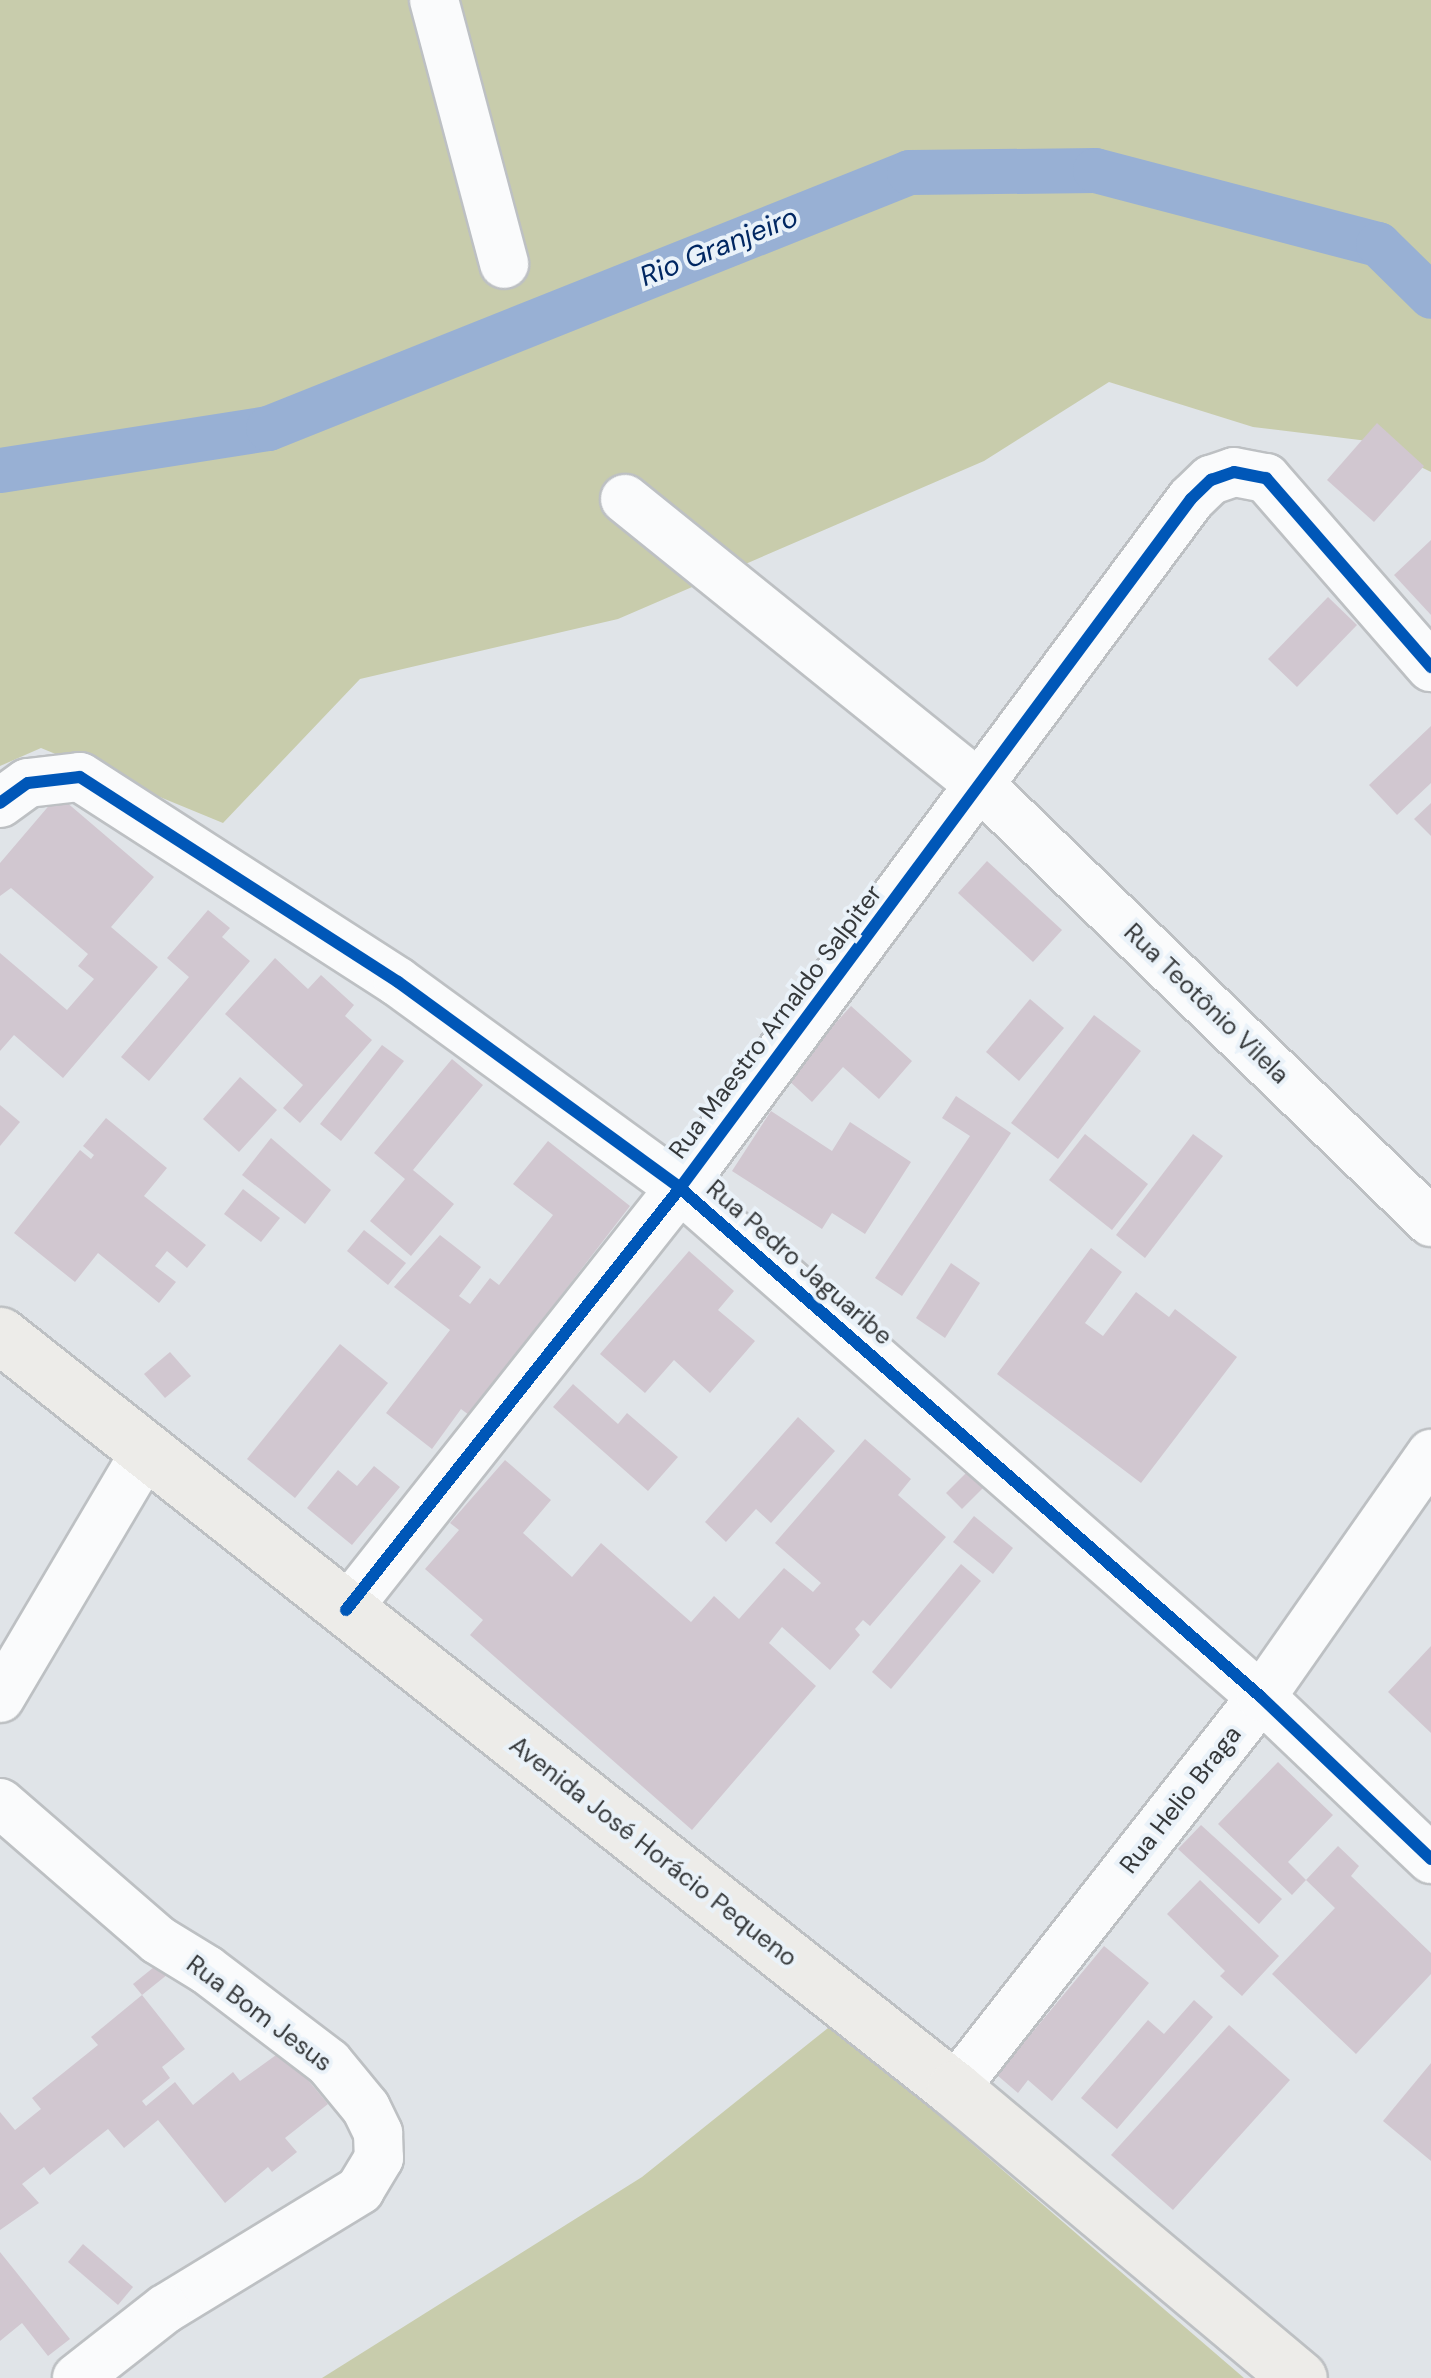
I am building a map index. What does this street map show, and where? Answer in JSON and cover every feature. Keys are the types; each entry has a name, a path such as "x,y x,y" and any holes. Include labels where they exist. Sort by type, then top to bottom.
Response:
{"street":[{"path":"434,0 504,264"},
{"name":"Rua Maestro Arnaldo Salpiter","path":"346,1610 680,1188 1191,498 1211,480 1234,472 1266,478 1431,667"},
{"name":"Rua Teotônio Vilela","path":"625,499 980,785 1431,1222"},
{"name":"Rua Pedro Jaguaribe","path":"0,803 28,782 80,776 398,982 680,1188 1261,1697 1431,1859"},
{"name":"Avenida José Horácio Pequeno","path":"0,1335 954,2088 1299,2378"},
{"path":"0,1698 146,1453"},
{"name":"Rua Helio Braga","path":"954,2088 1261,1697 1431,1454"},
{"name":"Rua Bom Jesus","path":"0,1803 158,1940 208,1970 329,2063 366,2108 378,2133 379,2158 360,2190 166,2310 77,2378"}],"green space":[{"path":"0,0 1431,0 1431,472 1368,441 1253,427 1109,382 984,461 618,619 360,679 223,823 41,748 0,766"},
{"path":"833,2024 1244,2378 322,2378 642,2177"}],"building":[{"path":"1377,423 1424,466 1374,522 1327,480"},
{"path":"1431,540 1431,615 1394,575"},
{"path":"1328,597 1357,625 1297,687 1268,659"},
{"path":"1431,726 1431,783 1397,815 1369,785"},
{"path":"58,795 154,877 111,927 158,967 63,1078 14,1035 0,1051 0,953 67,1010 94,979 78,966 88,954 11,888 0,896 0,863"},
{"path":"1431,803 1431,836 1414,819"},
{"path":"987,861 1062,930 1033,962 958,893"},
{"path":"208,910 230,928 222,937 250,961 149,1081 121,1057 189,977 167,958"},
{"path":"275,958 308,989 321,975 354,1005 345,1016 372,1040 300,1123 283,1108 303,1085 225,1014"},
{"path":"1030,999 1064,1028 1019,1081 986,1052"},
{"path":"851,1006 912,1061 879,1099 843,1067 812,1102 786,1078"},
{"path":"1094,1015 1141,1051 1058,1159 1011,1123"},
{"path":"382,1045 404,1061 341,1141 320,1124"},
{"path":"452,1059 483,1085 413,1170 454,1204 411,1256 370,1221 405,1179 374,1153"},
{"path":"240,1077 277,1110 239,1152 203,1119"},
{"path":"956,1096 1011,1133 902,1296 875,1278 970,1136 942,1118"},
{"path":"0,1105 20,1122 0,1146"},
{"path":"771,1111 832,1151 850,1122 911,1162 865,1234 832,1213 822,1229 732,1171"},
{"path":"106,1118 167,1168 144,1196 206,1245 187,1268 167,1251 155,1266 176,1282 159,1303 98,1253 75,1282 14,1233 80,1150 91,1159 94,1155 83,1146"},
{"path":"1085,1134 1148,1184 1112,1230 1049,1180"},
{"path":"1193,1134 1223,1156 1145,1258 1116,1235"},
{"path":"271,1138 331,1190 305,1224 242,1175"},
{"path":"548,1141 630,1206 469,1415 461,1409 432,1449 386,1413 450,1330 394,1287 440,1235 481,1267 459,1296 470,1304 490,1278 499,1285 553,1215 513,1184"},
{"path":"243,1189 280,1218 261,1242 224,1214"},
{"path":"364,1230 406,1263 388,1285 347,1251"},
{"path":"1091,1248 1122,1272 1085,1323 1103,1336 1136,1292 1169,1317 1175,1309 1237,1357 1141,1483 997,1374"},
{"path":"689,1251 734,1291 718,1310 755,1341 710,1393 674,1360 645,1393 600,1354"},
{"path":"951,1263 980,1283 945,1338 916,1318"},
{"path":"340,1344 388,1383 295,1498 247,1459"},
{"path":"170,1352 191,1376 165,1398 144,1374"},
{"path":"573,1384 618,1424 627,1413 678,1457 648,1491 553,1407"},
{"path":"798,1417 835,1451 771,1523 756,1509 726,1542 705,1522"},
{"path":"865,1439 911,1479 898,1495 946,1537 870,1626 863,1620 855,1629 860,1635 830,1670 782,1627 769,1643 816,1686 692,1830 470,1635 483,1620 425,1569 459,1530 450,1523 505,1460 551,1500 523,1533 572,1577 601,1543 691,1622 714,1596 739,1619 784,1568 813,1592 821,1583 775,1543"},
{"path":"374,1466 400,1487 352,1545 307,1508 338,1470 357,1486"},
{"path":"971,1468 987,1484 962,1509 946,1493"},
{"path":"974,1516 1013,1548 993,1574 953,1542"},
{"path":"961,1564 981,1581 891,1689 872,1672"},
{"path":"1431,1646 1431,1733 1388,1692"},
{"path":"1278,1762 1333,1815 1288,1862 1306,1880 1292,1895 1218,1824"},
{"path":"1201,1825 1282,1899 1259,1924 1178,1849"},
{"path":"1338,1846 1359,1866 1351,1876 1431,1953 1431,1974 1356,2054 1272,1974 1335,1908 1306,1880"},
{"path":"1200,1880 1279,1956 1242,1996 1220,1976 1225,1971 1167,1914"},
{"path":"1104,1946 1149,1983 1052,2101 1028,2080 1018,2093 997,2075"},
{"path":"159,1963 168,1974 142,1995 133,1984"},
{"path":"142,1995 185,2049 162,2067 170,2078 142,2101 146,2106 175,2082 193,2105 233,2072 240,2081 283,2050 328,2104 285,2138 297,2152 272,2172 268,2167 225,2203 158,2120 124,2148 108,2129 50,2175 44,2167 22,2184 39,2203 0,2230 0,2112 15,2130 41,2109 32,2098 98,2045 91,2037"},
{"path":"1194,2000 1213,2017 1117,2129 1081,2098 1148,2020 1164,2034"},
{"path":"1229,2025 1290,2080 1173,2210 1111,2155"},
{"path":"1431,2063 1431,2161 1383,2121"},
{"path":"83,2244 133,2287 118,2305 68,2262"},
{"path":"0,2252 70,2339 48,2356 22,2323 0,2341"}],"waterway":[{"name":"Rio Granjeiro","path":"0,470 268,428 909,172 1095,170 1378,244 1431,296"}],"cycle path":[{"path":"346,1610 680,1188 1191,499 1211,480 1234,472 1266,478 1431,667"},
{"path":"0,803 28,783 80,777 398,982 680,1188 1261,1697 1431,1859"}]}
